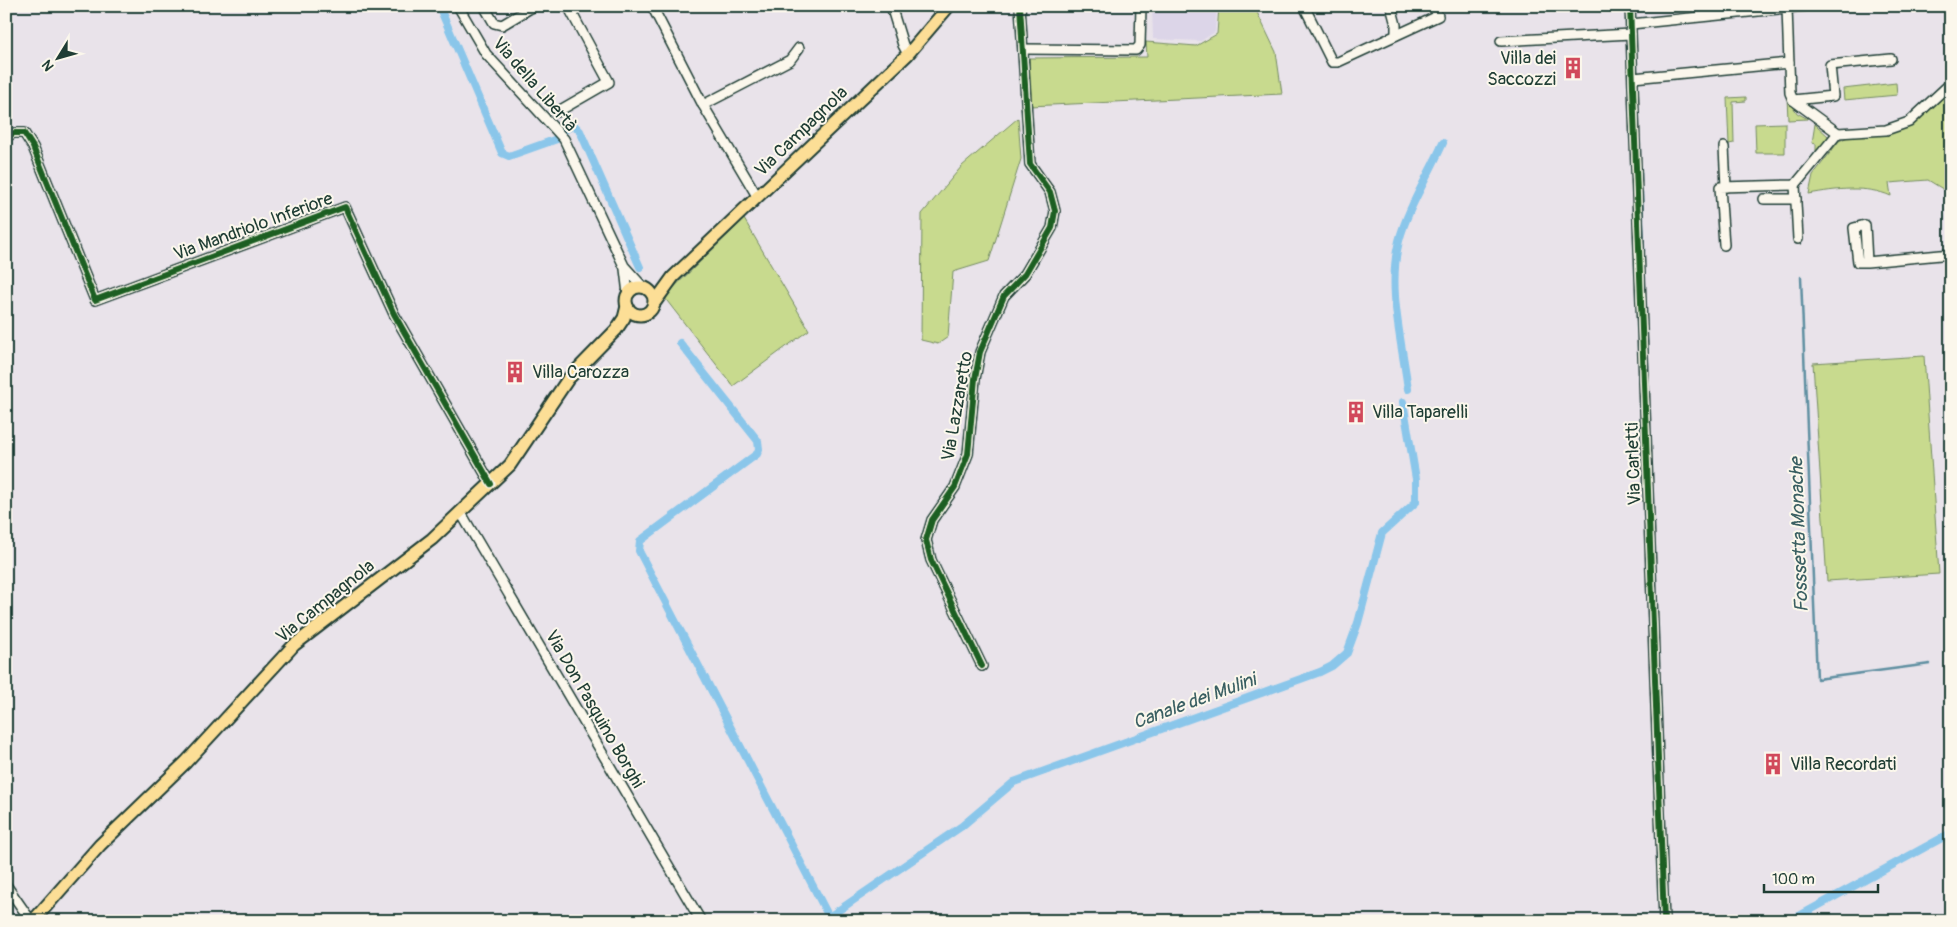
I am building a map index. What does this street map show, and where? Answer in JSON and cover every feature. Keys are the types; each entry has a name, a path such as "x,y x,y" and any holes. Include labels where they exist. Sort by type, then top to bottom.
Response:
{"main road":[{"name":"Via Campagnola","path":"616,330 639,316 648,314 672,277 908,54 949,6"},
{"name":"Via Campagnola","path":"32,921 100,844 186,762 294,645 336,610 416,552 461,513 518,456 568,379 616,330 624,318 627,300 634,288 645,288 672,277"},
{"path":"645,288 653,294 655,302"},
{"path":"627,300 631,313 639,316"}],"street":[{"name":"Via della Libertà","path":"458,6 486,54 564,139 624,266 645,288"},
{"path":"484,6 494,23 502,25 534,6"},
{"path":"557,112 609,82 568,6"},
{"path":"652,6 703,105 757,196"},
{"path":"891,6 903,45 908,54"},
{"name":"Via Lazzaretto","path":"982,666 931,560 926,540 932,520 955,487 968,454 975,379 984,344 1004,296 1025,274 1052,228 1055,211 1050,192 1030,164 1020,6"},
{"path":"1023,49 1136,50 1140,45 1141,6"},
{"path":"1304,6 1332,62 1338,62 1438,16 1434,6"},
{"path":"1391,6 1396,25 1396,35"},
{"name":"Via Carletti","path":"1630,6 1664,921"},
{"path":"1631,24 1730,10 1807,6"},
{"path":"1787,8 1790,93 1793,100 1838,133 1886,130 1909,122 1951,83"},
{"path":"1501,41 1631,34"},
{"path":"703,105 790,60 799,48"},
{"path":"1793,100 1833,96 1830,65 1891,59"},
{"path":"1633,78 1789,63"},
{"name":"Via Mandriolo Inferiore","path":"6,137 14,133 24,133 34,146 95,300 345,207 394,314 491,484"},
{"path":"1798,239 1795,185 1838,133"},
{"path":"1724,146 1726,187"},
{"path":"1724,245 1720,187 1795,185"},
{"path":"1764,199 1796,199"},
{"path":"1867,262 1951,254"},
{"name":"Via della Libertà","path":"624,266 627,300"},
{"name":"Via Don Pasquino Borghi","path":"461,513 701,921"},
{"path":"6,885 32,921"}],"shaded area":[{"path":"1152,6 1217,6 1215,32 1201,41 1153,39"}],"green space":[{"path":"1219,6 1254,6 1276,52 1282,94 1030,106 1029,58 1147,57 1146,42 1196,46 1217,34"},
{"path":"1896,83 1897,95 1844,100 1843,89"},
{"path":"1951,86 1951,194 1928,180 1889,183 1891,196 1861,189 1809,194 1813,175 1839,141 1852,135 1886,134"},
{"path":"1746,97 1746,101 1733,102 1734,143 1729,144 1727,98"},
{"path":"1787,97 1797,113 1808,119 1788,120"},
{"path":"1018,118 1021,159 989,261 953,272 948,337 938,344 921,340 922,214 962,166"},
{"path":"1785,123 1785,153 1756,153 1755,124"},
{"path":"1815,124 1829,137 1816,154 1816,144 1812,143"},
{"path":"744,219 809,330 733,386 664,297"},
{"path":"1924,356 1939,574 1827,581 1813,363"}],"waterway":[{"path":"439,6 502,153 509,156 557,139"},
{"path":"566,129 574,125 580,131 640,267"},
{"name":"Canale dei Mulini","path":"1408,389 1395,296 1396,259 1399,241 1413,203 1443,143"},
{"path":"1641,173 1641,182"},
{"path":"1642,192 1644,251"},
{"name":"Fosssetta Monache","path":"1801,277 1817,679 1930,664"},
{"path":"1646,318 1648,367"},
{"path":"680,343 758,441 759,449 757,454 640,541 639,551 829,917"},
{"name":"Canale dei Mulini","path":"823,921 962,826 1014,782 1320,672 1332,666 1347,653 1358,623 1382,533 1416,502 1416,479 1403,402"},
{"path":"1790,921 1951,833"}],"cycle path":[{"path":"982,666 931,560 926,540 932,520 955,487 968,454 975,379 980,352 1004,296 1025,274 1052,228 1055,211 1050,192 1030,164 1020,6"},
{"path":"1630,6 1664,921"},
{"path":"6,137 14,133 24,133 33,147 95,300 345,207 394,314 491,484"}],"place":[{"name":"Villa dei Saccozzi","path":"1573,68"},
{"name":"Villa Carozza","path":"515,372"},
{"name":"Villa Taparelli","path":"1356,412"},
{"name":"Villa Recordati","path":"1773,764"}]}
